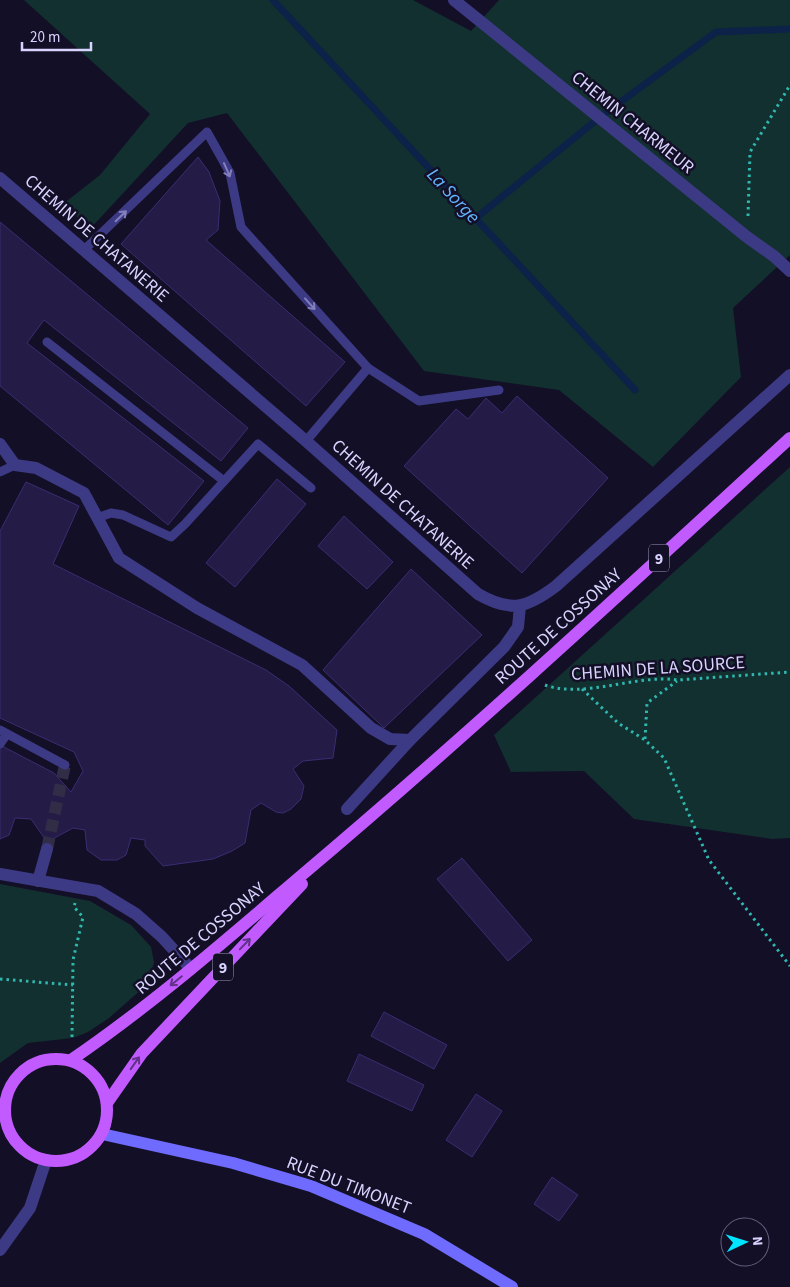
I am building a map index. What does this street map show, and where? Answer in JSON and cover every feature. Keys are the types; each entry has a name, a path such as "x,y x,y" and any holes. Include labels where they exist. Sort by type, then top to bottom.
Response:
{"main road":[{"name":"ROUTE DE COSSONAY","path":"71,1060 120,1027 347,837 528,678 790,438"},
{"name":"ROUTE DE COSSONAY","path":"107,1103 142,1053 347,837"},
{"path":"71,1060 54,1058 36,1062 21,1072 11,1086 3,1122 21,1147 33,1155 46,1160 63,1160 78,1156 92,1147 102,1134"},
{"name":"9","path":"71,1060 95,1076 103,1089 107,1103 107,1119 102,1134"},
{"name":"RUE DU TIMONET","path":"102,1134 233,1163 312,1186 424,1234 512,1287"}],"street":[{"name":"CHEMIN CHARMEUR","path":"459,2 747,237 776,257 790,272"},
{"name":"CHEMIN DE CHATANERIE","path":"0,178 86,249 478,594 504,606 520,606"},
{"path":"348,809 410,740 504,648 518,626 520,606 539,599 556,586 790,374"},
{"path":"0,444 15,465 36,468 84,493 119,558 197,608 302,665 371,728 390,739 410,740"},
{"path":"38,881 47,849"},
{"path":"0,874 98,891 136,914 162,937 191,969"},
{"path":"0,1250 30,1208 46,1160"}],"lane":[{"path":"86,249 207,132 230,173 241,227 368,368 419,400 499,390"},
{"path":"47,342 224,481"},
{"path":"306,441 368,368"},
{"path":"97,518 111,513 124,515 171,537 258,444 311,488"},
{"path":"0,472 15,465"},
{"path":"0,744 4,732 65,766"}],"path":[{"path":"747,237 750,152 790,85"},
{"name":"CHEMIN DE LA SOURCE","path":"528,678 550,687 582,689 651,678 678,680 790,672"},
{"path":"645,740 647,702 678,680"},
{"path":"582,689 618,723 645,740 664,758 709,860 790,966"},
{"path":"72,1043 73,960 83,917 74,907 78,888"},
{"path":"0,979 73,985"}],"green space":[{"path":"24,0 413,0 471,31 499,0 790,0 790,255 733,308 741,377 653,467 559,390 424,371 227,113 188,123 90,229 63,204 100,175 150,114"},
{"path":"790,467 790,838 772,839 634,819 584,771 511,772 494,735"},
{"path":"0,884 90,901 131,925 151,947 154,962 151,976 143,988 109,1018 88,1032 73,1038 28,1043 0,1063"}],"building":[{"path":"198,157 209,172 220,201 218,230 206,240 345,362 306,406 121,244"},
{"path":"0,222 248,428 221,461 44,320 27,343 204,481 168,525 0,386"},
{"path":"517,396 608,478 522,573 404,466 456,409 468,419 486,398 502,413"},
{"path":"277,479 306,504 235,587 206,563"},
{"path":"26,482 79,506 53,564 266,670 289,686 337,730 333,758 303,761 293,769 304,786 301,799 291,809 283,813 276,812 261,803 251,810 245,843 232,851 213,859 163,866 145,846 145,840 131,838 126,855 117,860 101,860 87,850 85,830 73,828 47,842 31,819 15,818 9,835 0,839 0,745 54,773 71,792 83,771 74,752 0,718 0,531"},
{"path":"344,516 393,562 367,589 318,546"},
{"path":"411,569 482,635 384,728 323,670"},
{"path":"462,858 532,940 508,961 437,879"},
{"path":"384,1012 447,1045 434,1069 371,1036"},
{"path":"359,1054 424,1085 412,1111 347,1081"},
{"path":"476,1094 502,1111 472,1157 446,1140"},
{"path":"552,1177 578,1195 559,1221 534,1204"}],"waterway":[{"name":"La Sorge","path":"273,0 635,390"},
{"path":"476,218 600,117 716,32 790,29"}],"tunnel":[{"path":"47,849 65,765"}]}
